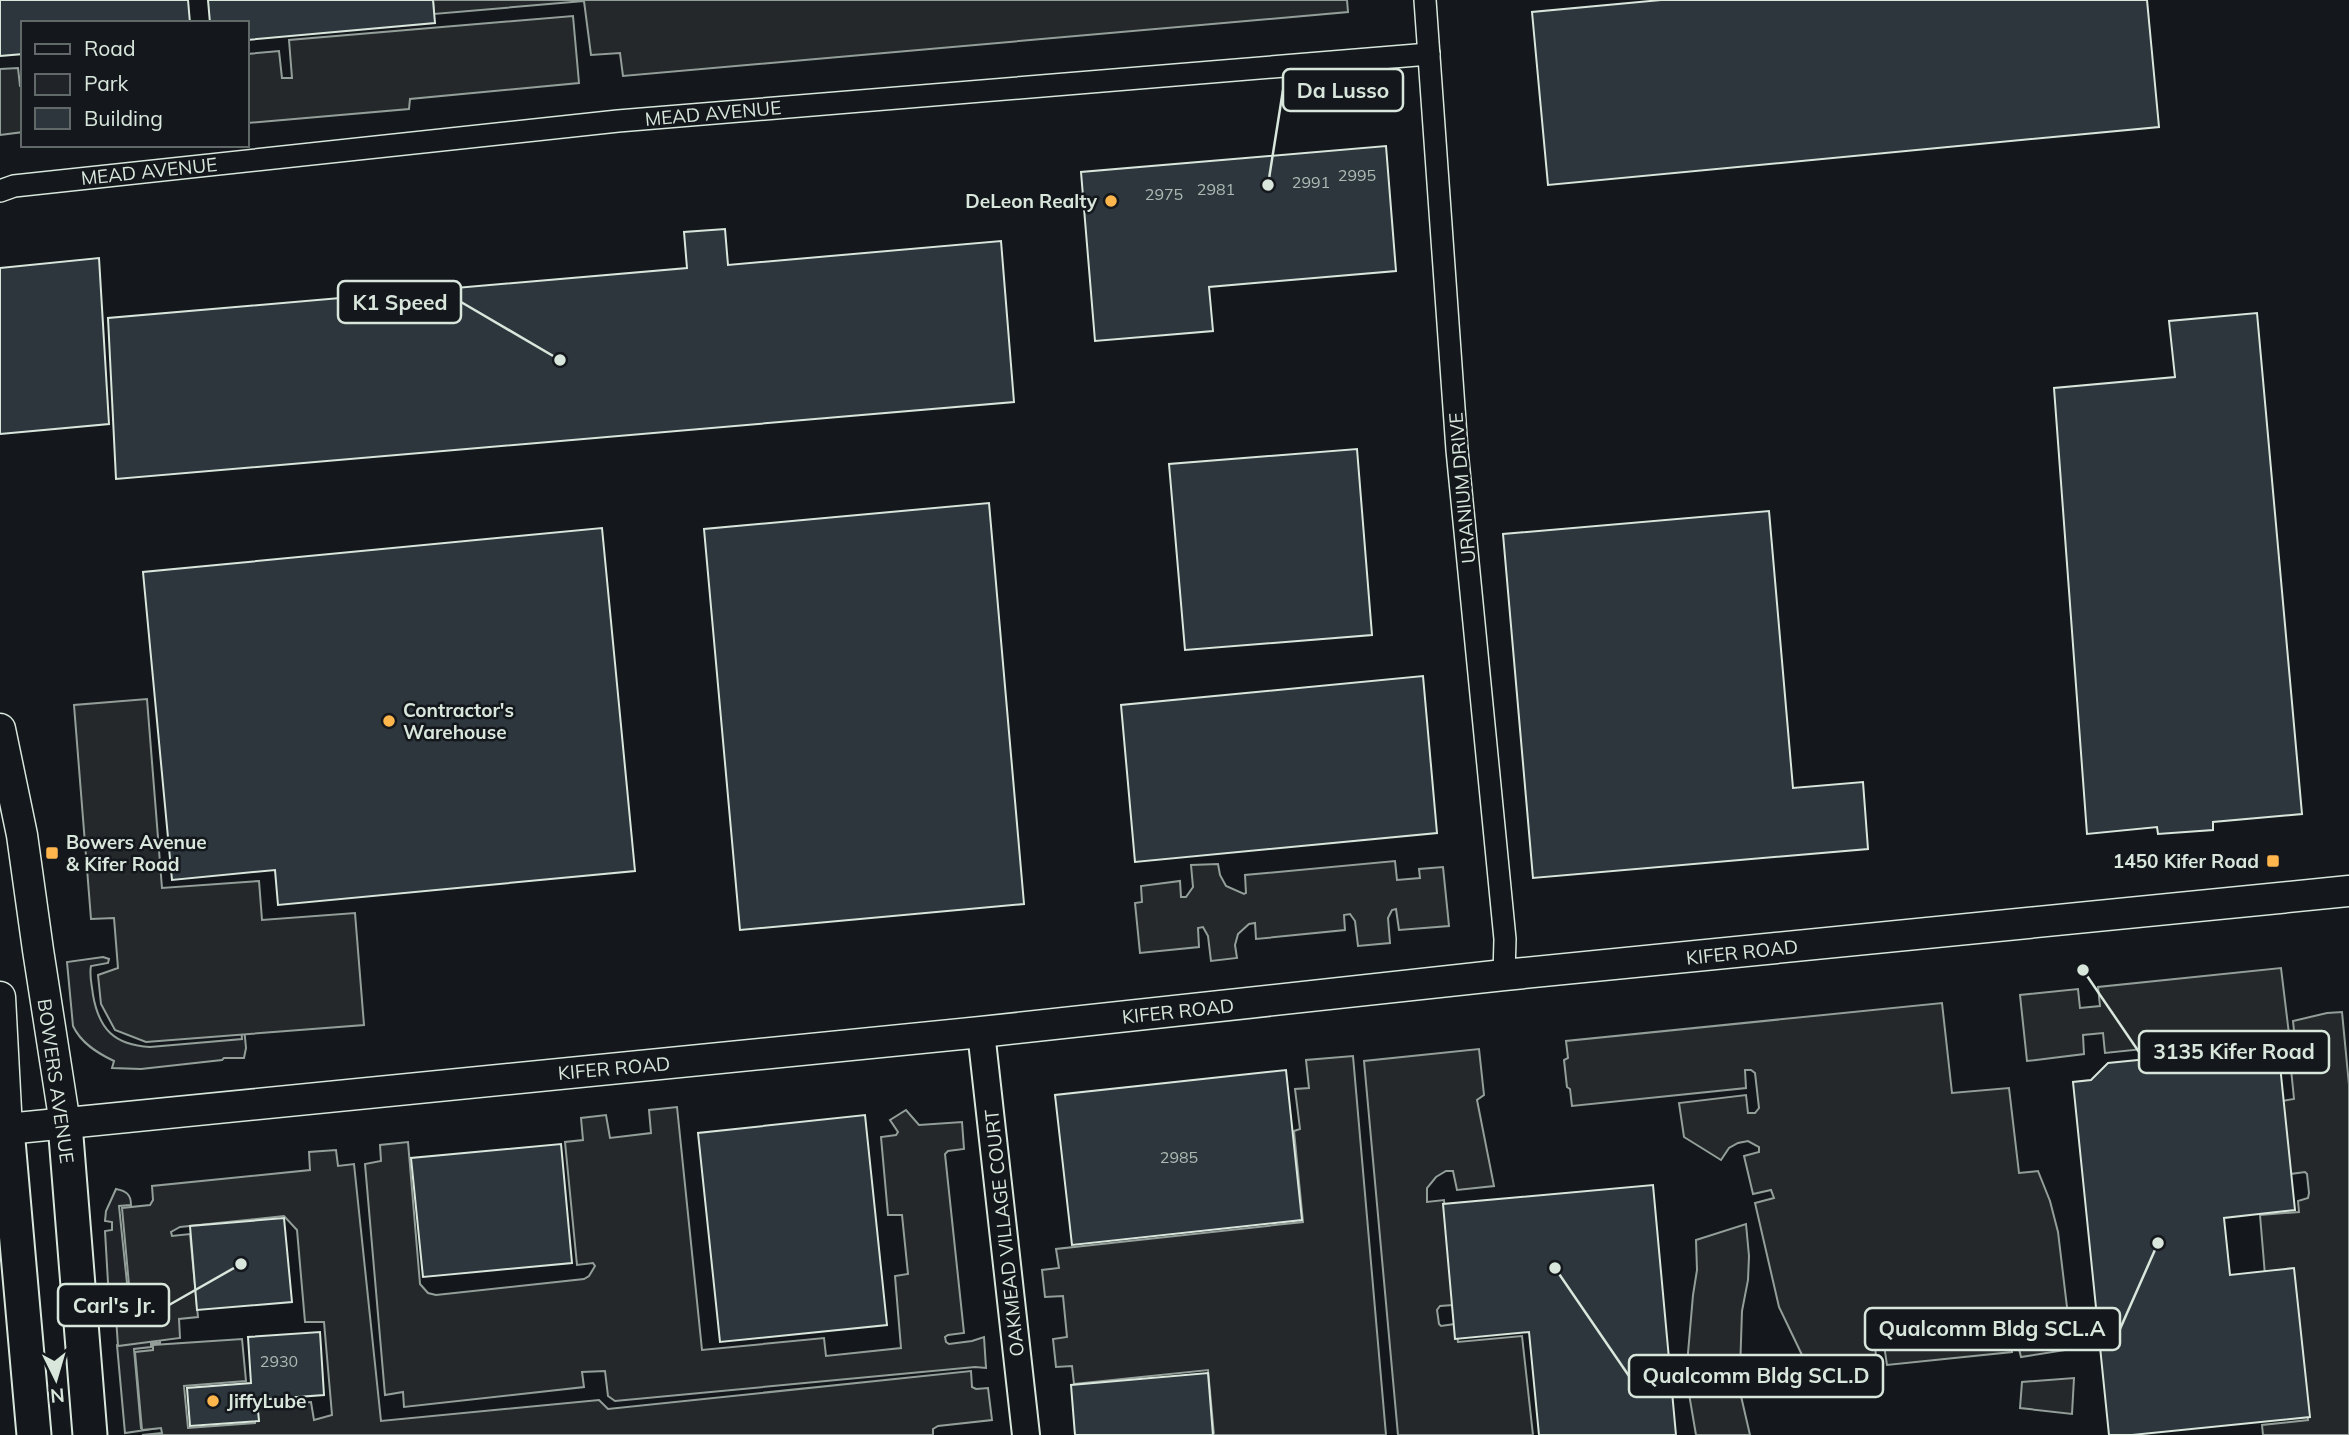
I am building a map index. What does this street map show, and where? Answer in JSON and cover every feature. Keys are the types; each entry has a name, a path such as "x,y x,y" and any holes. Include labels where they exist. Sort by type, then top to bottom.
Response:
{"main road":[{"name":"BOWERS AVENUE","path":"0,729 22,835 65,1124 90,1435"},
{"name":"KIFER ROAD","path":"2,1129 981,1032 1504,975 2349,891"},
{"path":"0,997 2,1129 34,1435"}],"street":[{"name":"URANIUM DRIVE","path":"1425,0 1457,450 1505,939 1504,975"},
{"name":"MEAD AVENUE","path":"0,191 14,186 627,120 1429,54"},
{"name":"OAKMEAD VILLAGE COURT","path":"981,1032 1026,1435"}],"green space":[{"path":"103,957 109,959 108,963 91,966 93,995 104,1026 118,1039 137,1046 150,1047 242,1039 240,1017 243,1017 246,1048 244,1058 224,1058 141,1069 112,1068 114,1061 90,1047 80,1038 73,1026 67,962"},
{"path":"116,1189 127,1194 131,1201 131,1205 119,1206 128,1293 147,1293 147,1297 109,1300 105,1231 112,1230 112,1222 105,1221 106,1211"},
{"path":"160,1339 160,1343 151,1343 151,1347 134,1349 141,1428 159,1428 125,1433 117,1345"}],"shaded area":[{"path":"433,0 1347,0 1348,12 623,76 620,53 591,55 584,1 434,14"},
{"path":"573,16 579,83 410,99 409,109 248,123 248,54 279,51 282,78 292,78 289,40"},
{"path":"18,68 21,86 21,132 0,135 0,69"},
{"path":"147,699 162,888 259,881 262,920 355,913 364,1025 146,1042 115,1030 101,1004 98,975 118,968 114,918 91,919 74,705"},
{"path":"1395,861 1397,880 1420,878 1419,869 1443,867 1449,926 1399,930 1396,909 1392,910 1388,918 1390,943 1358,946 1355,921 1350,914 1344,915 1345,930 1256,939 1255,923 1249,924 1238,934 1235,945 1237,958 1211,961 1208,936 1203,927 1198,928 1199,947 1140,953 1135,903 1142,902 1141,886 1180,881 1181,897 1186,897 1193,887 1191,865 1218,864 1226,886 1244,894 1245,875"},
{"path":"2281,968 2289,1034 2105,1053 2103,1033 2083,1035 2084,1054 2027,1061 2020,995 2078,989 2080,1008 2100,1006 2098,987"},
{"path":"1942,1003 1952,1093 2009,1088 2019,1173 2038,1171 2058,1232 2072,1349 2021,1357 2015,1332 2010,1333 2012,1352 1887,1365 1884,1345 1875,1346 1877,1366 1836,1370 1817,1368 1803,1357 1779,1307 1755,1203 1774,1198 1771,1190 1753,1194 1744,1156 1759,1152 1759,1147 1748,1141 1738,1143 1729,1148 1721,1160 1684,1137 1679,1103 1746,1095 1748,1113 1755,1113 1759,1108 1755,1073 1745,1070 1746,1088 1572,1106 1564,1060 1568,1058 1566,1041"},
{"path":"2342,1012 2349,1085 2349,1435 2263,1435 2262,1425 2308,1420 2293,1273 2265,1275 2260,1215 2299,1212 2298,1201 2308,1198 2309,1193 2305,1172 2290,1174 2282,1101 2294,1099 2290,1059 2278,1060 2277,1044 2295,1040 2293,1021"},
{"path":"1479,1049 1484,1095 1477,1100 1494,1186 1457,1190 1453,1171 1446,1171 1436,1177 1427,1188 1427,1202 1444,1200 1453,1305 1440,1306 1437,1310 1441,1326 1455,1324 1458,1342 1522,1336 1533,1435 1398,1435 1364,1061"},
{"path":"1353,1056 1386,1435 1214,1435 1208,1370 1074,1384 1072,1366 1056,1367 1053,1339 1067,1337 1063,1296 1045,1297 1042,1270 1059,1268 1056,1249 1303,1222 1294,1131 1300,1129 1295,1089 1309,1088 1306,1060"},
{"path":"677,1107 702,1350 824,1338 826,1356 901,1348 895,1276 908,1274 902,1215 888,1215 881,1137 896,1135 898,1132 890,1120 906,1110 919,1125 962,1122 964,1149 948,1151 945,1154 964,1333 945,1337 949,1344 984,1337 986,1368 615,1401 608,1396 605,1371 582,1372 584,1387 404,1407 403,1392 385,1395 365,1164 381,1161 380,1145 408,1142 420,1284 428,1293 436,1295 584,1279 595,1266 593,1263 577,1265 565,1142 583,1140 581,1118 606,1115 610,1138 651,1133 649,1110"},
{"path":"336,1150 338,1166 354,1164 381,1421 599,1400 608,1409 971,1371 972,1387 988,1388 992,1420 938,1426 933,1429 933,1435 142,1435 162,1433 161,1428 142,1430 135,1352 153,1350 153,1345 242,1339 246,1381 184,1386 188,1428 255,1423 254,1407 311,1402 314,1420 332,1415 324,1322 305,1322 297,1230 284,1216 180,1227 171,1232 172,1236 190,1234 198,1317 179,1319 180,1338 118,1346 115,1303 149,1299 146,1294 130,1296 122,1208 150,1205 153,1200 152,1186 310,1170 309,1152"},
{"path":"1746,1224 1749,1256 1742,1311 1740,1371 1741,1396 1750,1435 1696,1435 1688,1388 1688,1353 1697,1270 1696,1240"},
{"path":"2074,1378 2072,1414 2020,1408 2022,1382"}],"building":[{"path":"0,0 188,0 190,21 21,21 21,54 0,56"},
{"path":"208,0 433,0 435,23 248,40 248,21 210,21"},
{"path":"1661,0 2147,0 2159,127 1548,185 1532,12"},
{"path":"1386,146 1396,271 1209,287 1213,331 1095,341 1081,172"},
{"path":"725,229 728,265 1001,241 1014,402 116,479 108,318 687,268 684,232"},
{"path":"99,258 109,424 0,434 0,268"},
{"path":"2257,313 2302,814 2213,822 2213,830 2158,834 2157,827 2087,834 2054,388 2175,377 2169,321"},
{"path":"1357,449 1372,635 1185,650 1169,464"},
{"path":"989,503 1024,904 740,930 704,529"},
{"path":"1769,511 1793,788 1863,782 1868,849 1533,878 1503,534"},
{"name":"Contractor's Warehouse","path":"602,528 635,871 278,905 275,870 172,880 143,572"},
{"path":"1423,676 1437,833 1135,862 1121,705"},
{"path":"2278,1046 2295,1210 2224,1218 2230,1275 2294,1268 2310,1417 2109,1435 2073,1082 2091,1080 2108,1063"},
{"path":"1286,1070 1302,1220 1072,1245 1055,1095"},
{"path":"865,1115 887,1325 720,1342 698,1133"},
{"path":"561,1144 572,1263 423,1277 411,1158"},
{"path":"1653,1185 1676,1435 1539,1435 1529,1332 1455,1339 1443,1204"},
{"path":"284,1218 292,1302 197,1310 190,1226"},
{"path":"320,1332 324,1395 257,1400 259,1421 190,1426 187,1388 251,1383 248,1337"},
{"path":"1208,1373 1213,1435 1075,1435 1071,1385"}],"place":[{"name":"Da Lusso","path":"1268,185"},
{"name":"DeLeon Realty","path":"1111,201"},
{"name":"K1 Speed","path":"560,360"},
{"name":"Contractor's Warehouse","path":"389,721"},
{"name":"Bowers Avenue & Kifer Road","path":"52,853"},
{"name":"1450 Kifer Road","path":"2273,861"},
{"name":"3135 Kifer Road","path":"2083,970"},
{"name":"Qualcomm Bldg SCL.A","path":"2158,1243"},
{"name":"Carl's Jr.","path":"241,1264"},
{"name":"Qualcomm Bldg SCL.D","path":"1555,1268"},
{"name":"JiffyLube","path":"213,1401"}]}
